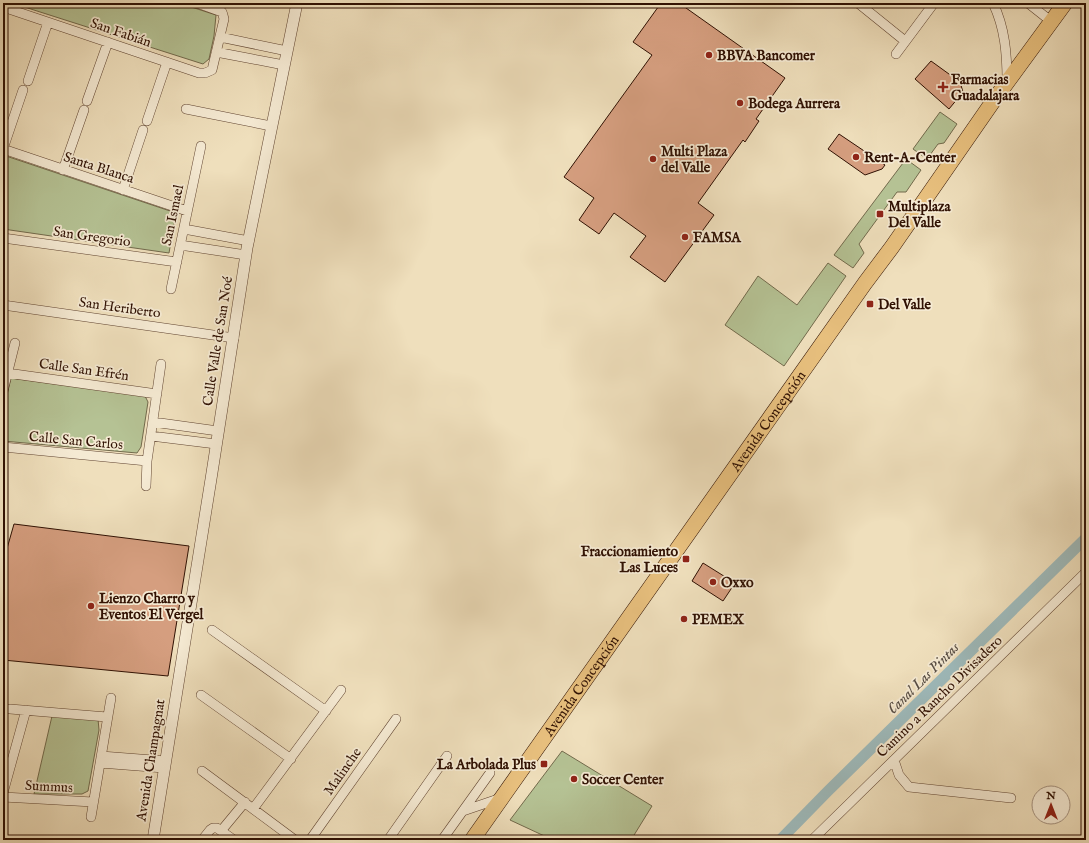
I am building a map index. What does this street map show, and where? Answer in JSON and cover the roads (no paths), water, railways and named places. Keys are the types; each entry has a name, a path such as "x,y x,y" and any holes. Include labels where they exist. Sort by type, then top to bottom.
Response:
{"main road":[{"name":"Avenida Concepción","path":"472,840 865,283 1065,3"}],"street":[{"name":"San Fabián","path":"3,7 198,73 205,73 212,70 224,19 222,12 219,10 197,3"},
{"name":"Calle Valle de San Noé","path":"178,686 246,255 297,3"},
{"path":"858,3 905,41"},
{"path":"896,54 934,3"},
{"path":"993,3 1001,24 1006,46 1006,84"},
{"path":"1028,3 1052,22"},
{"path":"28,82 48,22"},
{"path":"220,37 287,51"},
{"path":"87,101 108,42"},
{"path":"216,52 284,65"},
{"path":"147,121 166,62"},
{"path":"3,149 23,90"},
{"path":"186,109 271,126"},
{"path":"63,170 84,110"},
{"path":"123,190 143,130"},
{"name":"San Ismael","path":"171,289 201,146"},
{"name":"Santa Blanca","path":"3,149 187,211"},
{"path":"184,230 249,240"},
{"name":"San Gregorio","path":"3,238 177,262"},
{"path":"180,244 246,255"},
{"name":"San Heriberto","path":"3,305 234,338"},
{"path":"3,390 14,343"},
{"path":"146,486 147,461 161,364"},
{"name":"Calle San Efrén","path":"7,373 157,394"},
{"path":"153,422 218,431"},
{"path":"151,436 216,444"},
{"name":"Calle San Carlos","path":"3,447 147,461"},
{"name":"Camino a Rancho Divisadero","path":"812,840 1086,572"},
{"path":"212,630 326,711"},
{"name":"Avenida Champagnat","path":"153,840 178,686"},
{"path":"253,809 341,690"},
{"path":"201,695 291,759"},
{"path":"91,817 111,698"},
{"path":"10,709 107,718"},
{"name":"Summus","path":"3,793 26,710"},
{"name":"Malinche","path":"310,840 396,719"},
{"path":"388,840 447,756"},
{"path":"100,760 165,764"},
{"path":"894,760 899,775 909,787 1011,798"},
{"path":"202,771 296,840"},
{"path":"442,840 490,773"},
{"name":"Summus","path":"3,797 93,802"},
{"path":"463,811 502,798"},
{"path":"221,831 244,802"},
{"path":"202,840 213,828 217,828 234,840"}],"waterway":[{"name":"Canal Las Pintas","path":"780,840 1086,538"}],"place":[{"name":"BBVA Bancomer","path":"709,55"},
{"name":"Farmacias Guadalajara","path":"943,87"},
{"name":"Bodega Aurrera","path":"740,103"},
{"name":"Rent-A-Center","path":"856,157"},
{"name":"Multi Plaza del Valle","path":"653,159"},
{"name":"Multiplaza Del Valle","path":"880,214"},
{"name":"FAMSA","path":"685,237"},
{"name":"Del Valle","path":"870,304"},
{"name":"Fraccionamiento Las Luces","path":"686,559"},
{"name":"Oxxo","path":"713,582"},
{"name":"Lienzo Charro y Eventos El Vergel","path":"91,606"},
{"name":"PEMEX","path":"684,619"},
{"name":"La Arbolada Plus","path":"544,764"},
{"name":"Soccer Center","path":"574,779"}]}
